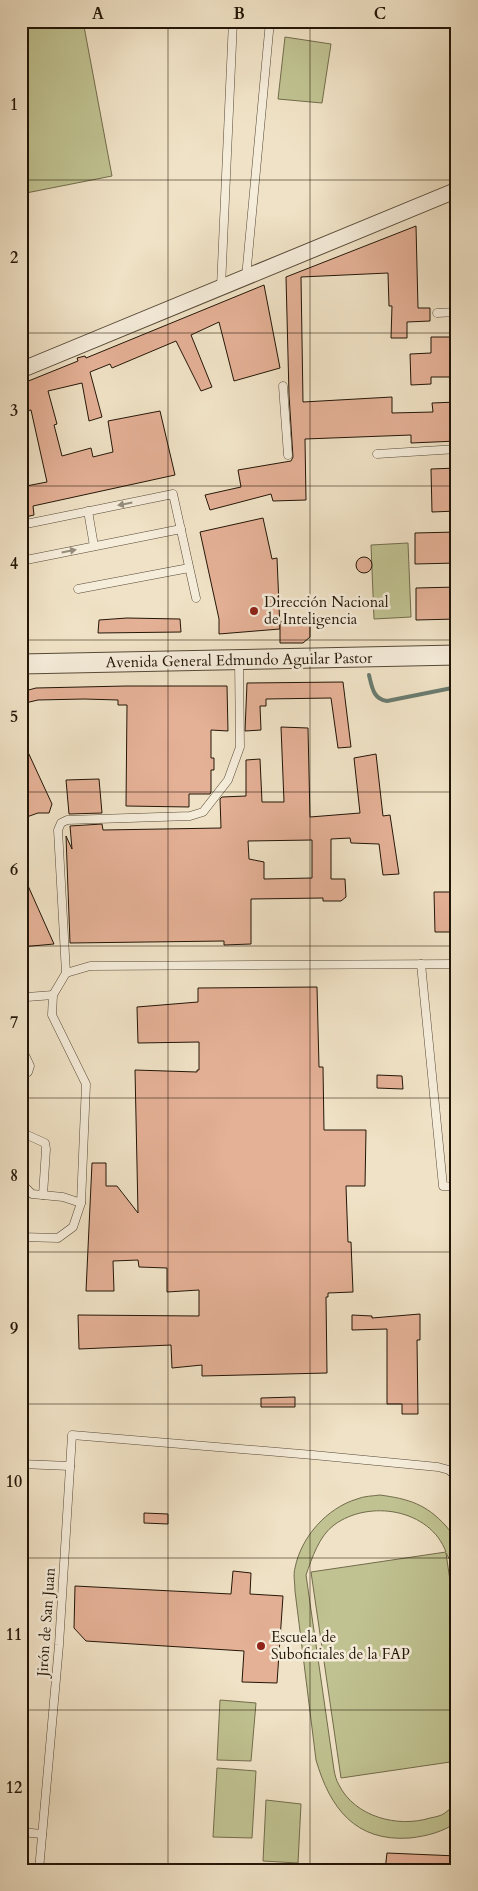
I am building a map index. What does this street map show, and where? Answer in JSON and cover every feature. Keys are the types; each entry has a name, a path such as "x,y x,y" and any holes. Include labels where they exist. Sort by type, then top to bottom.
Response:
{"street":[{"path":"21,370 457,190"},
{"name":"Avenida General Edmundo Aguilar Pastor","path":"21,664 457,656"}],"lane":[{"path":"221,288 233,21"},
{"path":"246,277 270,21"},
{"path":"437,313 457,312"},
{"path":"283,386 288,455"},
{"path":"377,454 457,448"},
{"path":"21,525 173,494 196,598"},
{"path":"88,511 94,546"},
{"path":"21,559 26,560 181,529"},
{"path":"78,590 189,568"},
{"path":"21,1237 58,1238 73,1227 81,1203 86,1084 52,1015 53,995 66,972 58,830 61,823 67,820 190,816 203,812 228,780 240,746 239,660"},
{"path":"421,964 443,1186 457,1187"},
{"path":"66,972 90,966 457,964"},
{"path":"21,1002 27,997 53,995"},
{"path":"21,1047 30,1066 28,1072 21,1076"},
{"path":"21,1135 25,1134 45,1143 43,1195"},
{"path":"21,1181 32,1194 63,1197 81,1203"},
{"name":"Jirón de San Juan","path":"39,1868 59,1645 72,1435 438,1467 448,1470 457,1477"},
{"path":"21,1464 70,1466"},
{"path":"21,1832 42,1834"},
{"path":"39,1868 82,1870"}],"green space":[{"path":"21,21 83,21 112,176 21,194"},
{"path":"285,37 331,44 322,103 278,99"},
{"path":"408,543 411,617 374,619 371,545"},
{"path":"380,1495 400,1498 431,1512 446,1526 457,1542 457,1597 452,1564 446,1553 457,1629 457,1761 341,1778 311,1572 446,1552 438,1537 427,1526 413,1518 381,1511 364,1512 348,1517 334,1525 324,1535 306,1575 334,1770 338,1783 346,1796 366,1812 378,1817 405,1822 440,1816 457,1803 457,1822 435,1833 410,1838 391,1838 360,1828 337,1807 329,1793 316,1760 295,1591 294,1573 298,1557 303,1545 317,1525 346,1503 363,1497"},
{"path":"220,1700 256,1703 251,1761 217,1760"},
{"path":"217,1768 256,1771 252,1838 213,1837"},
{"path":"266,1800 301,1804 298,1863 263,1861"}],"building":[{"path":"416,226 418,308 430,308 430,321 407,322 407,338 391,338 392,306 389,306 388,273 301,277 303,402 392,397 392,413 433,412 432,403 457,402 457,441 411,443 411,435 305,439 306,500 273,501 271,494 210,510 205,495 241,487 238,470 291,461 293,457 289,395 286,277"},
{"path":"264,285 280,368 234,381 219,322 191,335 212,387 201,391 176,341 112,368 110,364 90,372 102,417 89,421 82,383 48,391 57,424 54,425 62,456 91,448 93,457 113,452 108,421 160,411 175,475 33,506 34,515 21,518 21,487 47,482 31,410 21,412 21,384 78,361 77,358 85,356 86,358"},
{"path":"431,337 457,337 457,377 431,377 431,384 411,385 410,354 431,353"},
{"path":"457,468 457,511 432,512 431,469"},
{"path":"263,518 272,559 277,558 280,629 219,634 219,619 200,532"},
{"path":"457,532 457,563 415,564 415,533"},
{"path":"364,557 372,565 364,573 356,565"},
{"path":"457,587 457,619 416,620 416,588"},
{"path":"127,618 180,619 181,632 98,633 99,620"},
{"path":"280,622 310,622 310,637 303,643 280,643"},
{"path":"343,682 351,747 338,748 331,698 266,699 266,706 260,706 261,730 245,731 247,683"},
{"path":"227,686 228,731 211,730 211,758 214,758 214,770 211,770 210,794 189,794 189,807 126,806 127,705 118,705 118,700 84,699 38,700 21,704 21,692 36,688"},
{"path":"281,727 308,728 310,817 360,813 354,758 376,754 383,816 390,815 399,874 383,875 379,844 351,843 350,838 331,839 331,879 345,879 346,897 341,901 323,901 323,898 251,899 251,944 224,945 224,941 70,943 66,836 72,849 70,826 102,824 103,830 221,828 220,799 222,797 246,796 246,760 260,759 262,802 284,802","holes":["312,840 312,878 264,879 264,862 249,859 248,841"]},
{"path":"21,737 52,804 49,813 38,813 21,819"},
{"path":"99,779 102,813 69,814 66,780"},
{"path":"21,870 54,944 21,947"},
{"path":"434,892 457,892 457,932 435,932"},
{"path":"317,987 319,1067 323,1067 324,1130 366,1130 365,1186 346,1186 348,1242 351,1242 353,1292 328,1293 328,1297 326,1297 327,1373 202,1376 202,1365 172,1368 171,1345 79,1349 78,1315 199,1316 199,1290 167,1292 167,1268 139,1267 138,1260 113,1261 114,1291 86,1291 92,1163 106,1163 106,1186 117,1186 138,1213 135,1070 197,1072 199,1070 199,1042 138,1043 137,1007 198,1002 198,988"},
{"path":"377,1075 402,1076 403,1089 377,1088"},
{"path":"420,1314 420,1340 417,1340 418,1414 402,1414 402,1404 387,1404 387,1329 352,1330 352,1315 372,1316 372,1318"},
{"path":"295,1397 295,1407 261,1407 261,1398"},
{"path":"144,1513 168,1514 168,1524 144,1523"},
{"path":"233,1571 251,1573 250,1594 283,1596 277,1683 242,1682 244,1651 86,1641 74,1628 75,1586 231,1594"},
{"path":"387,1853 457,1856 457,1870 385,1870"}],"waterway":[{"path":"369,675 376,695 382,700 387,701 457,687"}],"place":[{"name":"Dirección Nacional de Inteligencia","path":"254,611"},
{"name":"Escuela de Suboficiales de la FAP","path":"261,1646"}]}
